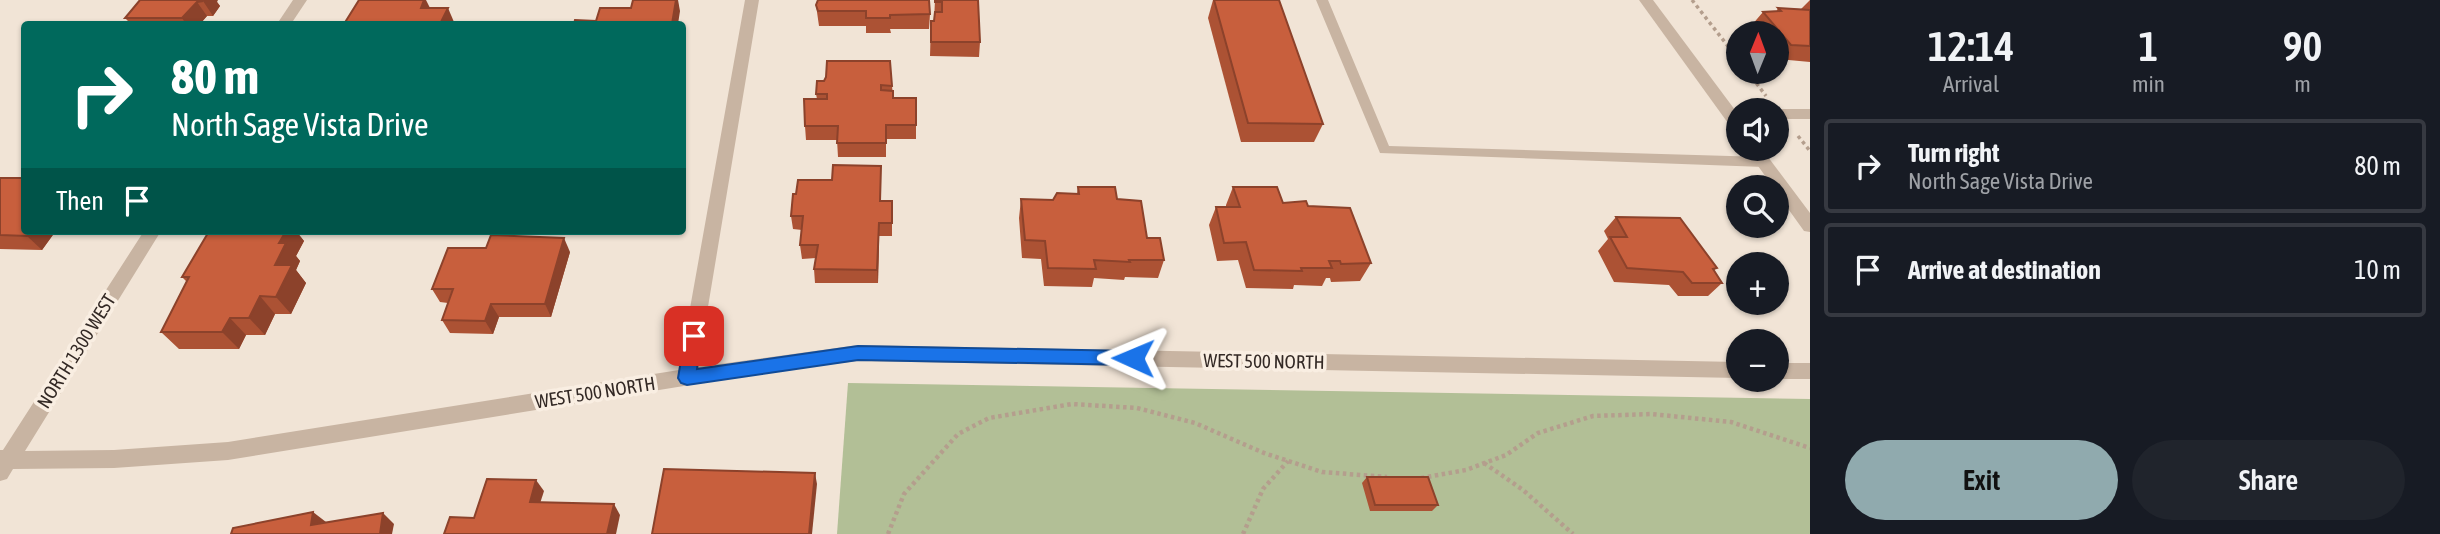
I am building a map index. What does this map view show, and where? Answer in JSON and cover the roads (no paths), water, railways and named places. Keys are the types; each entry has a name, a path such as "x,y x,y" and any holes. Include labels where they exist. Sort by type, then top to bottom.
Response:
{"street":[{"path":"286,21 300,0"},
{"path":"687,378 752,0"},
{"path":"1646,0 1726,106"},
{"path":"1789,114 1810,114"},
{"path":"1763,161 1810,226"},
{"name":"NORTH 1300 WEST","path":"3,464 150,235"},
{"name":"WEST 500 NORTH","path":"3,464 156,458 228,451 858,353 1726,370"},
{"path":"1789,371 1810,371"}],"lane":[{"path":"1322,0 1384,150 1726,155"}]}
